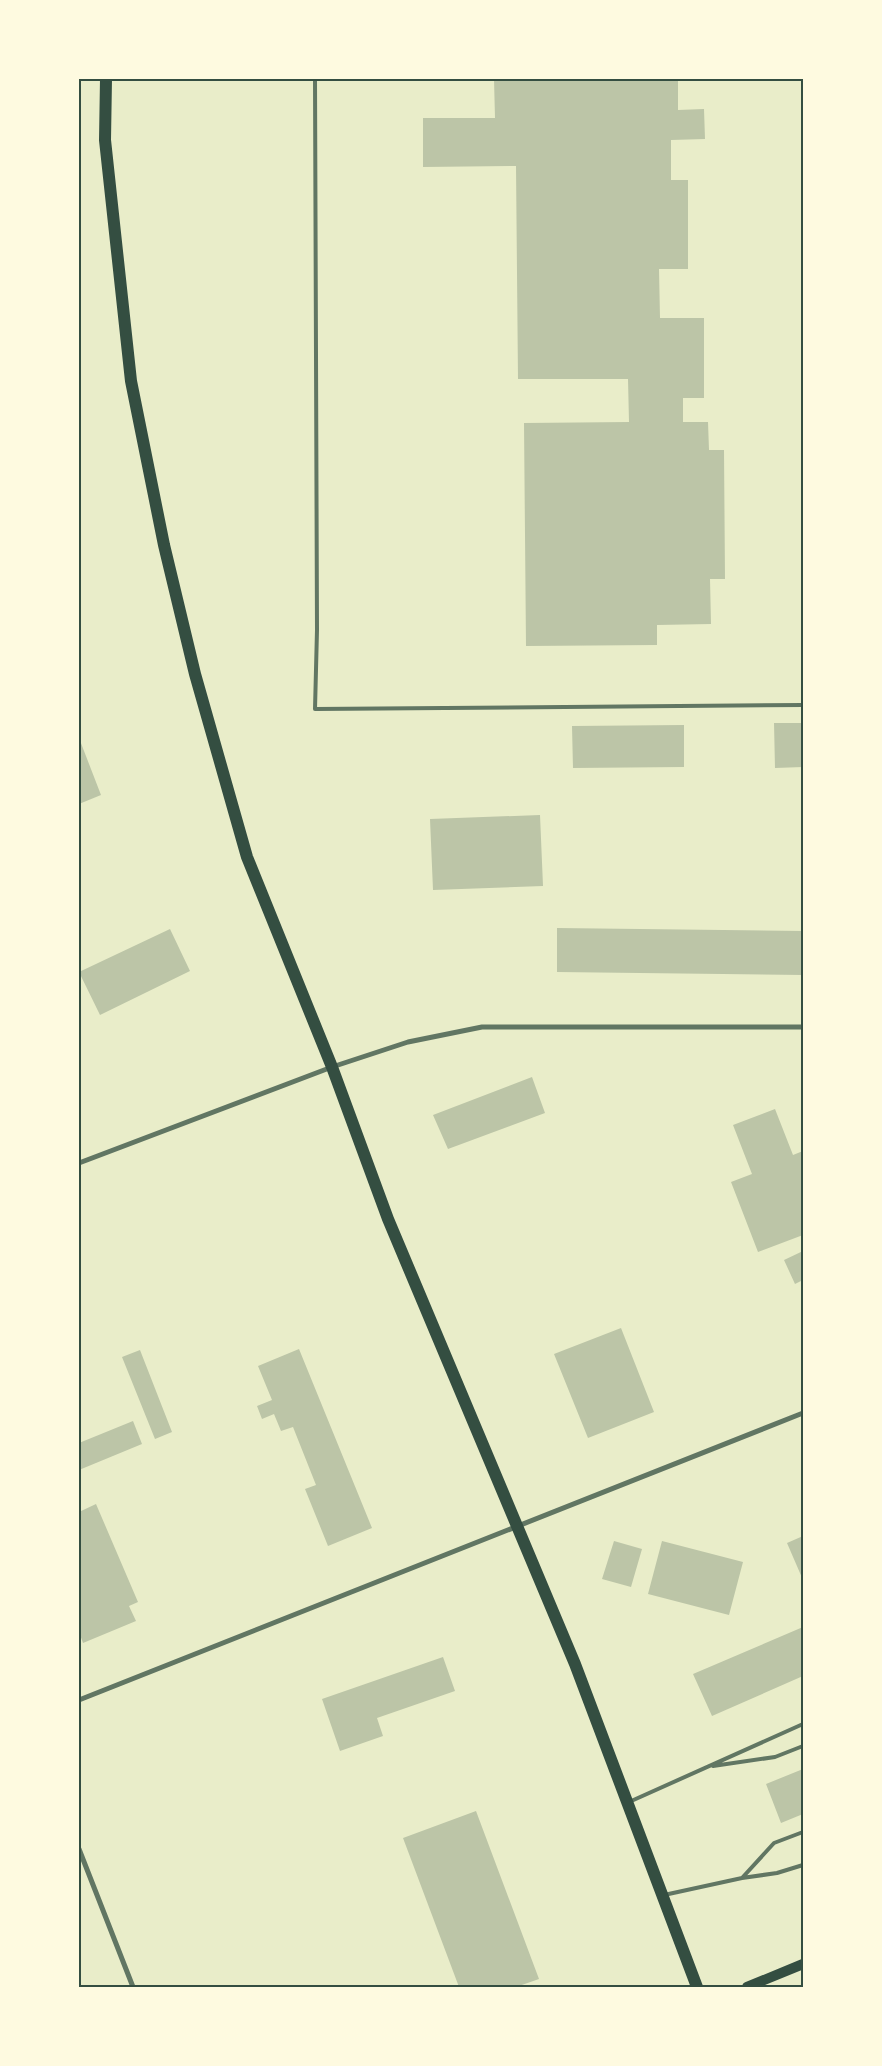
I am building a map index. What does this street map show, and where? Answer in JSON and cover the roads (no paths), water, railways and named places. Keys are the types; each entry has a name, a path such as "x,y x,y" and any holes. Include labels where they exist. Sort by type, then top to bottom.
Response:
{"main road":[{"path":"106,79 105,140 131,380 164,545 195,674 247,857 332,1067 388,1219 575,1664 697,1987"},
{"path":"747,1987 803,1964"}],"street":[{"path":"79,1163 332,1067 408,1042 482,1028 803,1027"},
{"path":"79,1700 803,1413"},
{"path":"79,1849 133,1987"}],"lane":[{"path":"315,79 317,610 315,709 803,705"},
{"path":"627,1803 803,1724"},
{"path":"708,1767 774,1757 803,1746"},
{"path":"742,1878 774,1844 803,1832"},
{"path":"662,1895 742,1878 777,1873 803,1865"}]}
